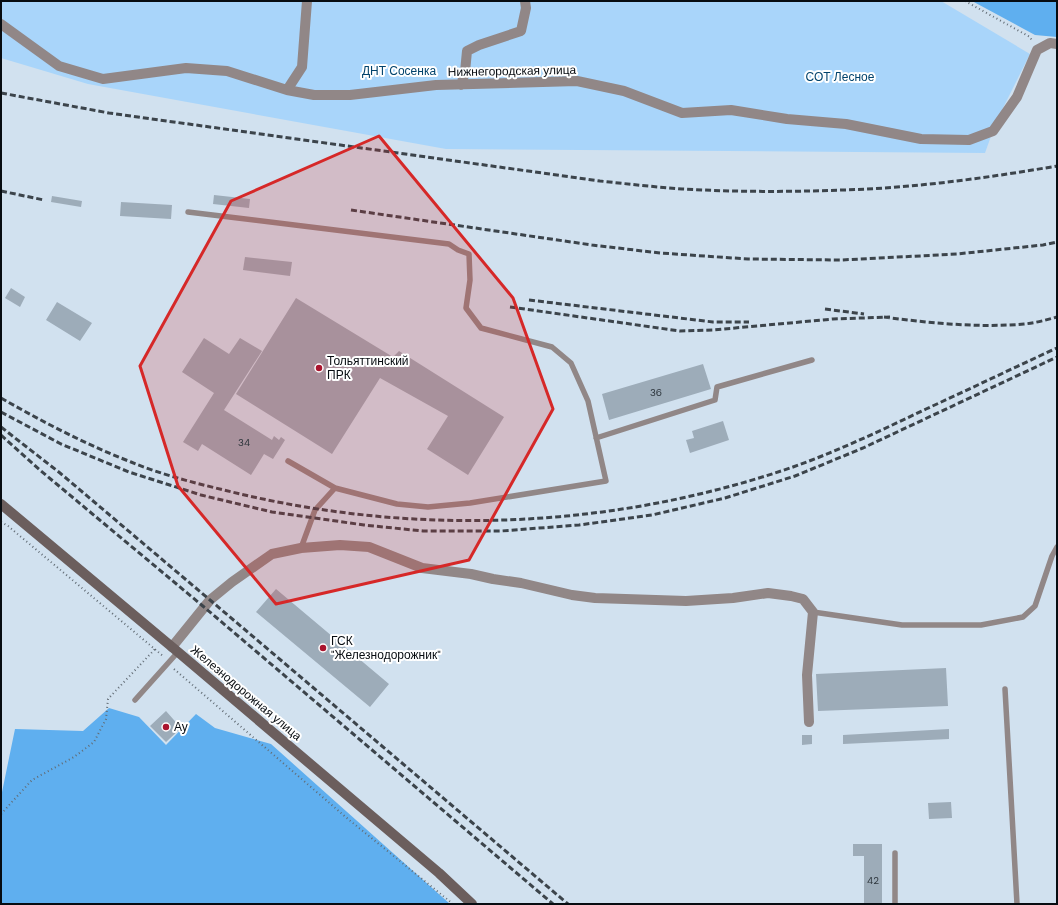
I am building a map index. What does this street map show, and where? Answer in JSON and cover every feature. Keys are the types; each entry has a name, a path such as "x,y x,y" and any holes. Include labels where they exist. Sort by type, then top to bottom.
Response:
{"main road":[{"name":"Железнодорожная улица","path":"2,506 175,649 439,873 472,904"}],"street":[{"path":"287,90 302,67 307,1"},
{"path":"461,85 466,72 466,51 520,31 526,8 525,1"},
{"name":"Нижнегородская улица","path":"1,24 59,66 103,79 186,68 227,71 287,90 314,95 350,95 436,85 577,81 624,91 682,113 731,110 846,124 921,139 969,140 993,131 1017,97 1037,50"},
{"path":"1037,50 1050,43 1057,44"},
{"path":"175,649 210,600 232,582 272,554 301,548 340,545 369,547 422,568 471,574 521,583 572,595 595,598 686,601 733,598 768,593 802,599 813,612 807,675 809,722"}],"lane":[{"path":"188,212 449,244 458,250 469,254 470,280 466,308 481,328 552,347 571,362 588,401 606,481 470,503 428,507 397,504 335,488 288,461"},
{"path":"596,438 716,400 717,387 812,360"},
{"path":"301,548 315,510 335,488"},
{"path":"813,612 902,625 981,625 1023,617 1035,606 1052,556 1057,547"},
{"path":"135,700 169,663 175,649"},
{"path":"1006,689 1017,904"},
{"path":"894,853 896,904"}],"path":[{"path":"965,1 1030,37 1037,50"},
{"path":"1,522 8,526 155,649 176,672 342,814 453,904"},
{"path":"1,814 32,780 74,757 94,742 106,719 108,699 155,649"}],"highlighted area":[{"path":"379,136 513,298 553,409 469,560 276,604 178,486 140,366 231,201"}],"green space":[{"name":"СОТ Лесное","path":"1,1 941,1 1030,54 996,122 985,153 446,149 88,84 1,58"}],"shaded area":[{"path":"972,1 1057,1 1057,37 1035,35"},
{"path":"109,708 139,717 166,745 196,714 215,728 271,744 450,904 1,904 1,797 15,729 83,731"}],"building":[{"path":"214,195 250,199 249,208 213,204"},
{"path":"52,196 82,201 81,207 51,202"},
{"path":"121,202 172,205 171,219 120,216"},
{"path":"245,257 292,262 290,276 243,270"},
{"path":"11,288 25,297 20,307 5,298"},
{"name":"Тольяттинский ПРК","path":"296,298 393,357 399,351 504,417 468,475 427,449 448,416 380,378 332,454 236,394"},
{"path":"57,302 92,323 80,341 46,320"},
{"path":"204,338 229,354 240,338 262,351 224,410 272,440 274,436 279,440 281,437 285,440 273,459 264,454 251,475 202,444 198,451 183,442 214,393 182,372"},
{"path":"703,364 711,389 609,420 602,394"},
{"path":"723,421 729,440 690,453 686,440 694,438 692,431"},
{"name":"ГСК \"Железнодорожник\"","path":"276,589 389,684 370,707 256,612"},
{"path":"946,668 948,706 818,711 816,674"},
{"name":"Ау","path":"166,711 181,728 166,742 150,726"},
{"path":"949,729 949,739 843,744 843,735"},
{"path":"802,735 812,735 812,744 802,745"},
{"path":"951,802 952,818 929,819 928,803"},
{"path":"853,844 882,844 882,904 864,904 864,856 853,856"}],"railway":[{"path":"1,93 109,113 600,181 682,189 722,191 823,191 870,189 950,182 1057,166"},
{"path":"1,191 44,200"},
{"path":"351,210 592,245 660,253 748,259 841,260 957,254 1043,245 1057,242"},
{"path":"529,300 713,322 749,322"},
{"path":"510,307 680,331 713,330 833,319 890,317"},
{"path":"825,309 864,314"},
{"path":"884,317 936,323 972,325 1028,324 1057,317"},
{"path":"1,398 64,432 97,448 143,467 232,492 302,506 372,516 443,520 514,520 585,514 655,503 725,488 793,467 860,440 1057,348"},
{"path":"1,412 61,444 129,472 201,495 272,512 364,525 423,531 501,531 579,525 652,515 725,498 795,476 863,448 1057,357"},
{"path":"1,427 60,473 568,904"},
{"path":"1,435 41,471 204,607 553,904"}],"place":[{"name":"Тольяттинский ПРК","path":"319,368"},
{"name":"ГСК \"Железнодорожник\"","path":"323,648"},
{"name":"Ау","path":"166,727"}],"park label":[{"name":"ДНТ Сосенка","path":"399,71"}]}
